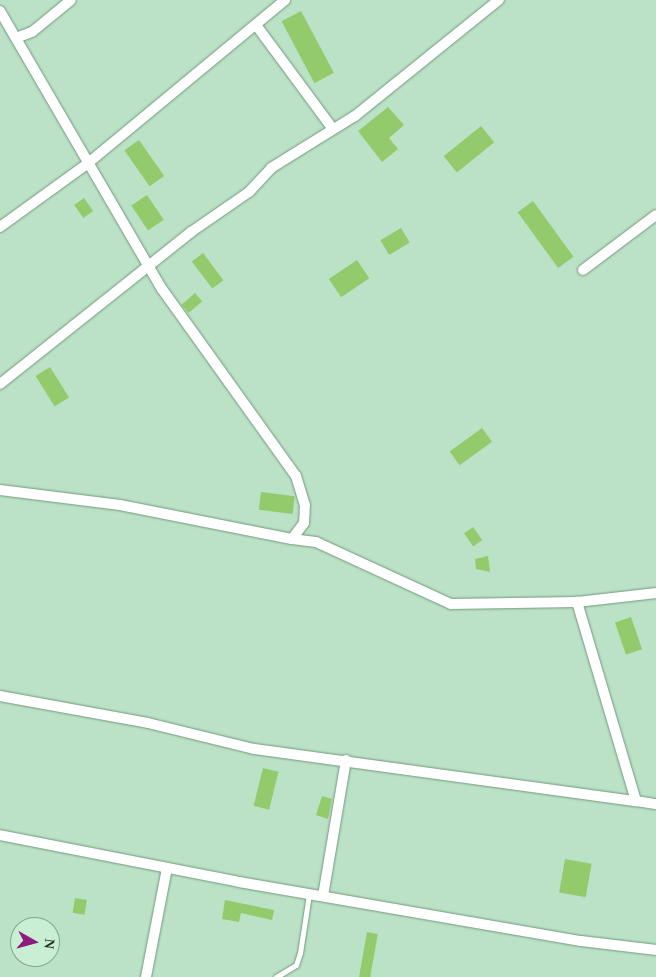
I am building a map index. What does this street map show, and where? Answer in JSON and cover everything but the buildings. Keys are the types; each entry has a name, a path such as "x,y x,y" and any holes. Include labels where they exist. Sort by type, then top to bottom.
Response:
{"street":[{"path":"16,38 32,32 71,0"},
{"path":"0,227 87,164 285,0"},
{"path":"0,384 249,192 271,168 369,106 500,0"},
{"path":"0,11 148,268 296,476 306,504 304,523 292,539"},
{"path":"256,25 333,129"},
{"path":"583,270 656,215"},
{"path":"0,490 120,505 292,539 316,542 451,604 577,602 656,593"},
{"path":"577,602 636,801"},
{"path":"0,696 148,723 254,749 346,760 656,804"},
{"path":"323,896 346,760"},
{"path":"0,835 309,894 581,941 656,950"},
{"path":"146,977 167,868"}],"lane":[{"path":"276,977 296,965 309,894"}]}
